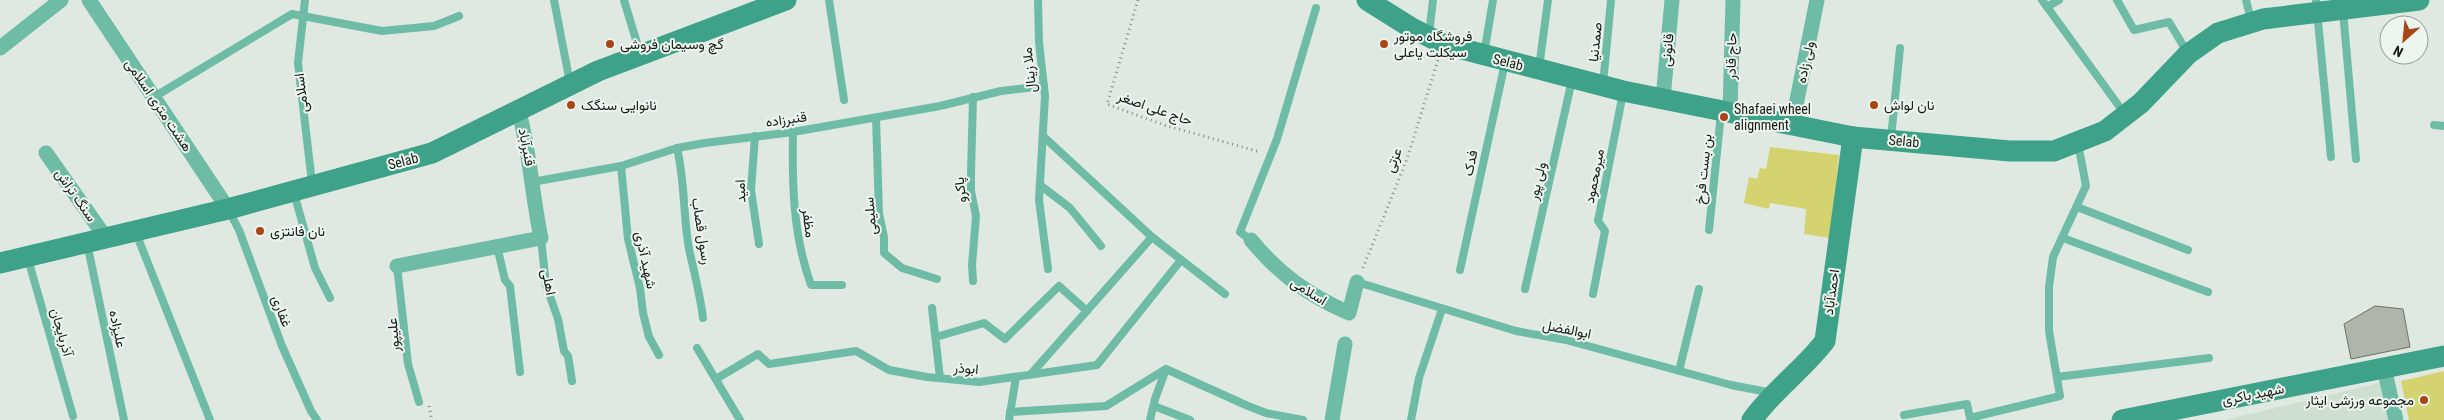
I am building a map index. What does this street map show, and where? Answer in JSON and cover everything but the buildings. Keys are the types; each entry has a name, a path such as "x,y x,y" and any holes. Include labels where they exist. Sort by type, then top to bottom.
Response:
{"street":[{"path":"0,48 61,0"},
{"name":"هشت متری اسلامی","path":"89,0 228,209"},
{"name":"قانونی","path":"1663,99 1672,0"},
{"name":"حاج قادر","path":"1726,112 1733,0"},
{"name":"ولی زاده","path":"1792,125 1817,0"},
{"name":"Selab","path":"1379,4 1436,40 1483,56 1663,99 1853,137 2010,151 2054,151 2105,131 2141,103 2188,54 2218,33 2263,18 2318,6 2343,9 2417,0"},
{"name":"Selab","path":"0,263 228,209 432,153 519,112 598,71 776,1"},
{"name":"قنبرآباد","path":"519,112 530,156 532,182"},
{"name":"احمدآباد","path":"1752,420 1764,403 1811,359 1825,341 1853,137"},
{"name":"سنگ تراش","path":"46,153 96,240"},
{"name":"اهلی","path":"532,182 541,238"},
{"path":"397,266 541,238"},
{"name":"اسلامی","path":"1251,240 1280,272 1304,291 1349,313 1357,282"},
{"path":"1332,420 1345,344"},
{"name":"شهید باکری","path":"2122,420 2190,413 2444,356"},
{"path":"2384,368 2396,420"}],"lane":[{"name":"اسلامی","path":"305,0 298,63 303,188 314,268 330,298"},
{"path":"554,0 570,85"},
{"path":"624,0 641,55"},
{"path":"829,0 844,100"},
{"name":"ملا زینال","path":"1038,0 1039,42 1044,86 1044,137 1040,185 1040,214 1048,269"},
{"path":"1432,0 1436,40"},
{"path":"1483,56 1493,0"},
{"path":"1539,70 1548,0"},
{"name":"صمدنیا","path":"1611,0 1613,88"},
{"path":"2059,0 2044,3 2125,115"},
{"path":"2117,0 2134,30 2169,22 2188,54"},
{"path":"2246,0 2252,22"},
{"path":"2318,6 2331,157"},
{"path":"1251,240 1240,232 1271,155 1316,8"},
{"path":"2343,9 2356,159"},
{"path":"154,97 292,14 382,32 434,26 459,16"},
{"path":"1891,140 1900,48"},
{"name":"فدک","path":"1460,270 1506,61"},
{"name":"ولی پور","path":"1525,289 1573,78"},
{"name":"قنبرزاده","path":"532,182 621,166 677,148 876,118 940,106 973,97 1044,86"},
{"name":"میرمحمود","path":"1593,294 1605,231 1598,221 1613,88"},
{"name":"پاکرو","path":"973,97 971,191 976,216 972,265 974,281"},
{"name":"بن بست فرخ","path":"1709,230 1726,112"},
{"name":"سلیمی","path":"876,118 879,213 884,237 884,253 902,268 937,279"},
{"path":"2434,125 2444,126"},
{"name":"مظفر","path":"793,132 796,235 803,263 812,285 842,285"},
{"name":"امید","path":"754,136 752,190 759,244"},
{"path":"1044,137 1152,236 1225,294"},
{"path":"1904,415 1967,404 1970,418 2060,396 2049,331 2049,287 2053,257 2086,186 2078,142"},
{"name":"رسول قصاب","path":"677,148 681,166 689,249 696,272 703,318"},
{"name":"شهید آذری","path":"621,166 628,239 649,337 659,355"},
{"path":"1040,185 1070,208 1101,246"},
{"path":"2077,207 2188,250"},
{"name":"غفاری","path":"228,209 239,230 282,346 310,411 317,420"},
{"path":"136,231 210,420"},
{"path":"1031,374 1152,236"},
{"name":"اهلی","path":"541,238 546,285 558,319 564,351 568,356 572,381"},
{"path":"2063,238 2208,292"},
{"name":"علیزاده","path":"96,240 124,420"},
{"path":"497,246 505,280 510,286 520,372"},
{"name":"آذربایجان","path":"27,256 73,416"},
{"name":"ابوذر","path":"716,379 758,354 769,364 856,351 889,370 980,382 1096,365 1181,260"},
{"name":"علیپور","path":"397,266 405,322 408,364 418,402"},
{"name":"ابوالفضل","path":"1357,282 1516,331 1566,340 1679,371 1774,393"},
{"path":"936,337 984,323 1005,339 1059,286 1087,311"},
{"path":"1679,371 1699,289"},
{"path":"932,308 940,378"},
{"path":"1411,420 1419,378 1442,309"},
{"path":"697,348 740,420"},
{"path":"2057,377 2209,358"},
{"path":"1150,420 1166,369"},
{"path":"1016,377 1010,416 1106,406 1166,369"},
{"path":"1166,369 1266,413 1304,420"},
{"path":"1154,406 1190,420"}],"path":[{"name":"حاج علی اصغر","path":"1138,0 1107,104 1164,125 1271,155"},
{"name":"عزتی","path":"1357,282 1407,159 1436,40"}],"shaded area":[{"path":"1770,147 1839,155 1830,238 1804,234 1806,209 1770,203 1769,209 1744,203 1749,177 1757,179 1760,168 1766,169"},
{"name":"مجموعه ورزشی ایثار","path":"2444,371 2444,420 2409,420 2401,381"},
{"path":"2387,381 2396,420 2225,420"}],"place":[{"name":"گچ وسیمان فروشی","path":"610,44"},
{"name":"فروشگاه موتور سیکلت یاعلی","path":"1384,44"},
{"name":"نانوایی سنگک","path":"571,105"},
{"name":"نان لواش","path":"1874,105"},
{"name":"Shafaei wheel alignment","path":"1724,117"},
{"name":"نان فانتزی","path":"260,231"},
{"name":"مجموعه ورزشی ایثار","path":"2424,400"}]}
